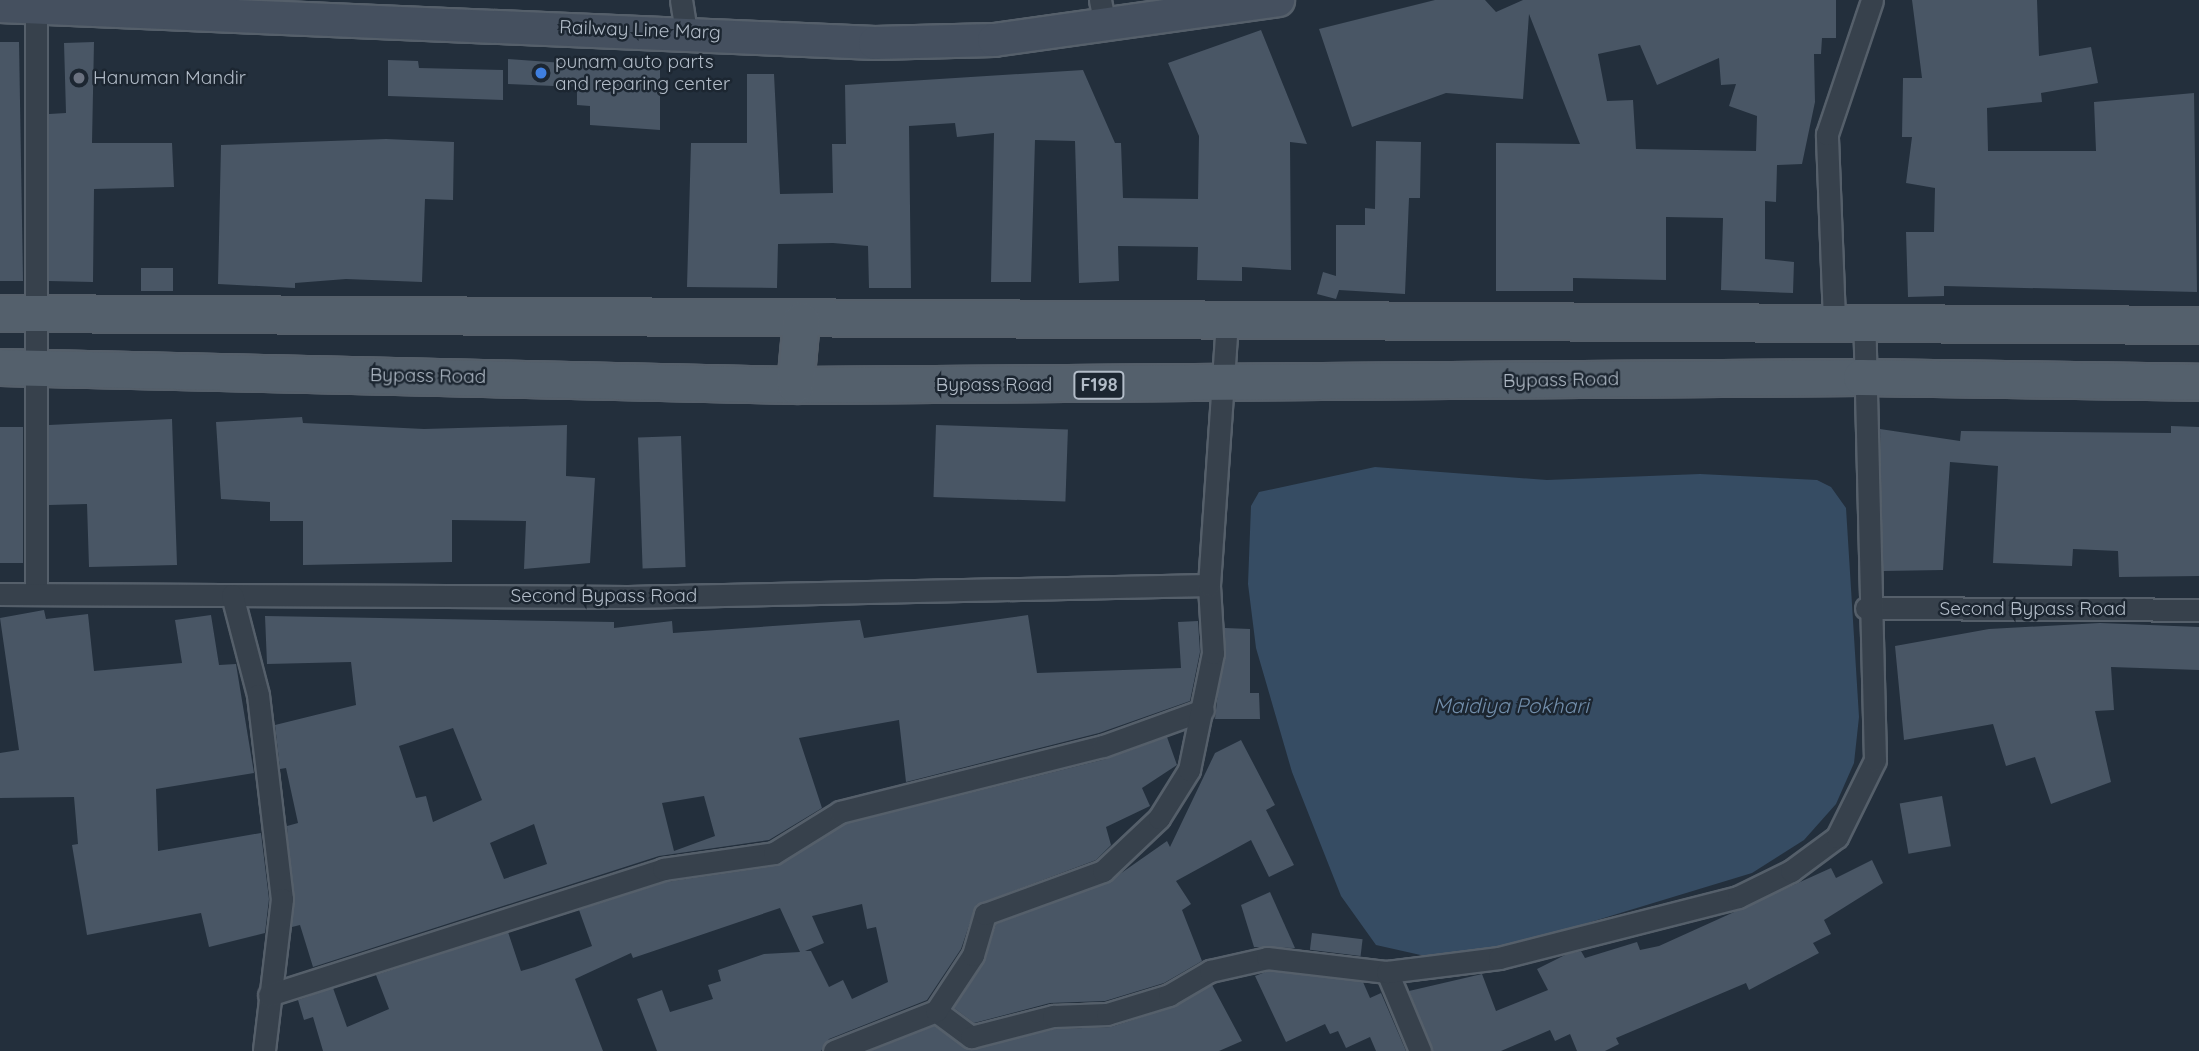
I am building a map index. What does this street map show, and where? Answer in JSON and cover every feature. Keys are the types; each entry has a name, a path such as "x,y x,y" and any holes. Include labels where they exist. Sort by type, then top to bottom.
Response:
{"main road":[{"name":"Railway Line Marg","path":"0,6 196,6 371,12 683,15 875,43 994,40 1103,12 1278,0"},
{"path":"0,313 1227,323 1849,320 2199,325"},
{"path":"795,385 801,320"},
{"name":"Bypass Road","path":"0,367 795,385 1225,386 1861,377 2199,382"}],"street":[{"path":"936,1011 971,1037 1054,1016 1107,1014 1169,995 1210,971 1267,958 1387,972 1499,958 1738,897 1791,871 1838,837 1875,761 1866,608 1861,377 1849,320 1828,134 1872,0"},
{"path":"36,594 37,366 40,313 37,4"},
{"path":"834,1051 936,1011 974,955 985,914 1103,871 1159,818 1189,770 1213,653 1209,585 1225,386 1227,323"},
{"name":"Second Bypass Road","path":"0,594 628,597 1209,585"},
{"path":"232,595 258,695 282,899 264,1051"},
{"name":"Second Bypass Road","path":"1866,608 2199,610"},
{"path":"269,995 663,870 774,853 840,812 1102,746 1203,710"},
{"path":"1387,972 1420,1051"}],"water":[{"name":"Maidiya Pokhari","path":"1375,467 1547,480 1700,474 1817,480 1831,487 1846,508 1859,717 1854,763 1836,804 1804,840 1752,873 1492,952 1425,956 1376,945 1341,896 1292,772 1256,648 1248,584 1251,506 1259,492"}],"building":[{"path":"1435,0 1485,0 1496,12 1523,0 1836,0 1836,38 1822,38 1821,54 1814,54 1815,102 1802,164 1777,165 1776,202 1765,201 1765,259 1794,262 1793,293 1721,290 1723,218 1666,217 1666,280 1573,278 1573,291 1496,291 1496,143 1580,144 1529,14 1523,99 1446,93 1352,127 1319,29","holes":["1640,45 1657,85 1719,58 1721,85 1736,84 1729,106 1757,116 1756,151 1636,149 1633,100 1607,101 1598,54"]},
{"path":"1912,0 2037,0 2039,56 2091,47 2098,83 2041,93 2042,102 1987,108 1988,151 2096,151 2094,102 2194,93 2197,292 1944,286 1944,296 1908,297 1906,232 1934,232 1935,188 1906,183 1912,137 1902,137 1903,78 1922,78"},
{"path":"1261,30 1307,144 1290,142 1291,270 1242,267 1242,281 1197,280 1198,247 1118,246 1119,281 1079,283 1075,141 1035,140 1031,282 991,282 994,133 957,137 955,123 909,126 911,288 869,288 868,246 833,243 778,244 777,288 687,287 691,143 747,143 747,74 774,74 780,194 833,193 832,144 846,144 845,85 1083,70 1115,143 1121,143 1123,198 1198,199 1199,136 1168,63"},
{"path":"0,42 19,42 23,281 0,281"},
{"path":"94,42 92,143 172,143 174,187 94,189 93,282 49,281 49,114 66,113 64,43"},
{"path":"508,59 660,70 660,130 590,125 590,106 577,105 577,87 508,84"},
{"path":"388,60 418,61 419,68 503,70 503,100 388,96"},
{"path":"386,139 454,142 453,200 425,199 422,282 346,279 295,283 295,288 218,284 221,145"},
{"path":"1376,141 1421,142 1420,198 1409,198 1405,294 1339,290 1336,299 1317,294 1323,272 1336,276 1336,225 1365,225 1365,208 1375,209"},
{"path":"141,268 173,268 173,291 141,291"},
{"path":"302,417 303,423 424,429 567,425 566,476 595,478 590,563 524,569 526,521 452,520 452,562 303,565 303,521 270,521 270,502 221,499 216,422"},
{"path":"172,419 177,565 89,567 87,504 49,505 49,425"},
{"path":"936,425 1068,430 1065,502 933,497"},
{"path":"2171,426 2199,427 2199,576 2119,577 2118,551 2073,549 2072,566 1993,563 1998,466 1950,462 1943,570 1883,571 1880,429 1960,441 1961,431 2171,433"},
{"path":"0,427 23,427 23,563 0,563"},
{"path":"681,436 686,567 643,568 638,438"},
{"path":"44,610 46,619 88,614 94,671 182,663 175,620 211,615 219,665 236,664 254,773 156,789 158,851 261,833 269,899 265,933 209,947 201,913 87,935 72,845 78,844 74,797 0,798 0,753 19,750 0,618"},
{"path":"1028,615 1037,673 1181,668 1178,622 1198,621 1200,652 1190,701 1099,733 906,782 899,720 799,738 822,808 769,840 659,856 313,967 300,925 292,927 287,826 298,823 286,768 280,769 275,725 356,705 351,662 267,664 265,616 614,622 614,628 672,621 673,633 860,620 864,638","holes":["453,728 482,800 433,822 426,796 416,798 399,746","704,796 715,836 674,851 662,803","534,824 547,864 504,879 490,843"]},
{"path":"2100,623 2199,627 2199,670 2111,667 2114,710 2095,711 2111,782 2051,804 2035,757 2006,766 1993,724 1904,740 1895,646 1989,629"},
{"path":"1225,628 1250,629 1250,693 1259,693 1260,719 1215,719"},
{"path":"1167,737 1177,765 1142,788 1150,806 1106,827 1111,845 1096,860 976,905 961,949 927,1000 829,1039 821,1051 657,1051 637,999 662,990 670,1012 713,999 708,985 721,981 718,970 764,954 800,952 780,908 633,958 631,953 575,979 603,1051 323,1051 313,1017 304,1020 298,1000 333,988 347,1027 389,1009 376,975 508,932 521,971 535,967 592,946 579,910 666,882 776,866 845,824 1106,759","holes":["862,904 867,929 876,927 888,982 852,999 843,980 829,987 811,951 805,951 824,943 812,916"]},
{"path":"1241,740 1275,805 1266,810 1294,865 1269,877 1251,840 1176,881 1191,904 1182,910 1202,961 1164,983 1105,1001 1050,1003 974,1023 954,1008 984,962 996,924 1107,883 1167,841 1170,847 1215,753"},
{"path":"1942,796 1951,846 1909,854 1900,803"},
{"path":"1872,860 1883,883 1824,920 1831,934 1813,943 1819,953 1749,990 1746,983 1616,1038 1619,1044 1605,1051 1577,1051 1570,1034 1555,1041 1550,1030 1501,1051 1433,1051 1409,991 1482,974 1496,1011 1548,990 1537,969 1567,954 1581,951 1585,958 1637,942 1640,950 1659,946 1831,868 1836,878"},
{"path":"1270,892 1295,948 1254,947 1241,905"},
{"path":"1312,933 1363,939 1361,956 1310,950"},
{"path":"1268,971 1363,982 1370,998 1381,993 1406,1051 1376,1051 1370,1037 1346,1048 1338,1031 1330,1034 1325,1024 1286,1042 1255,976"},
{"path":"1212,985 1242,1041 1219,1051 870,1051 934,1026 969,1050 1055,1029 1111,1027 1173,1007"}],"place":[{"name":"punam auto parts and reparing center","path":"541,73"},
{"name":"Hanuman Mandir","path":"79,78"}]}
